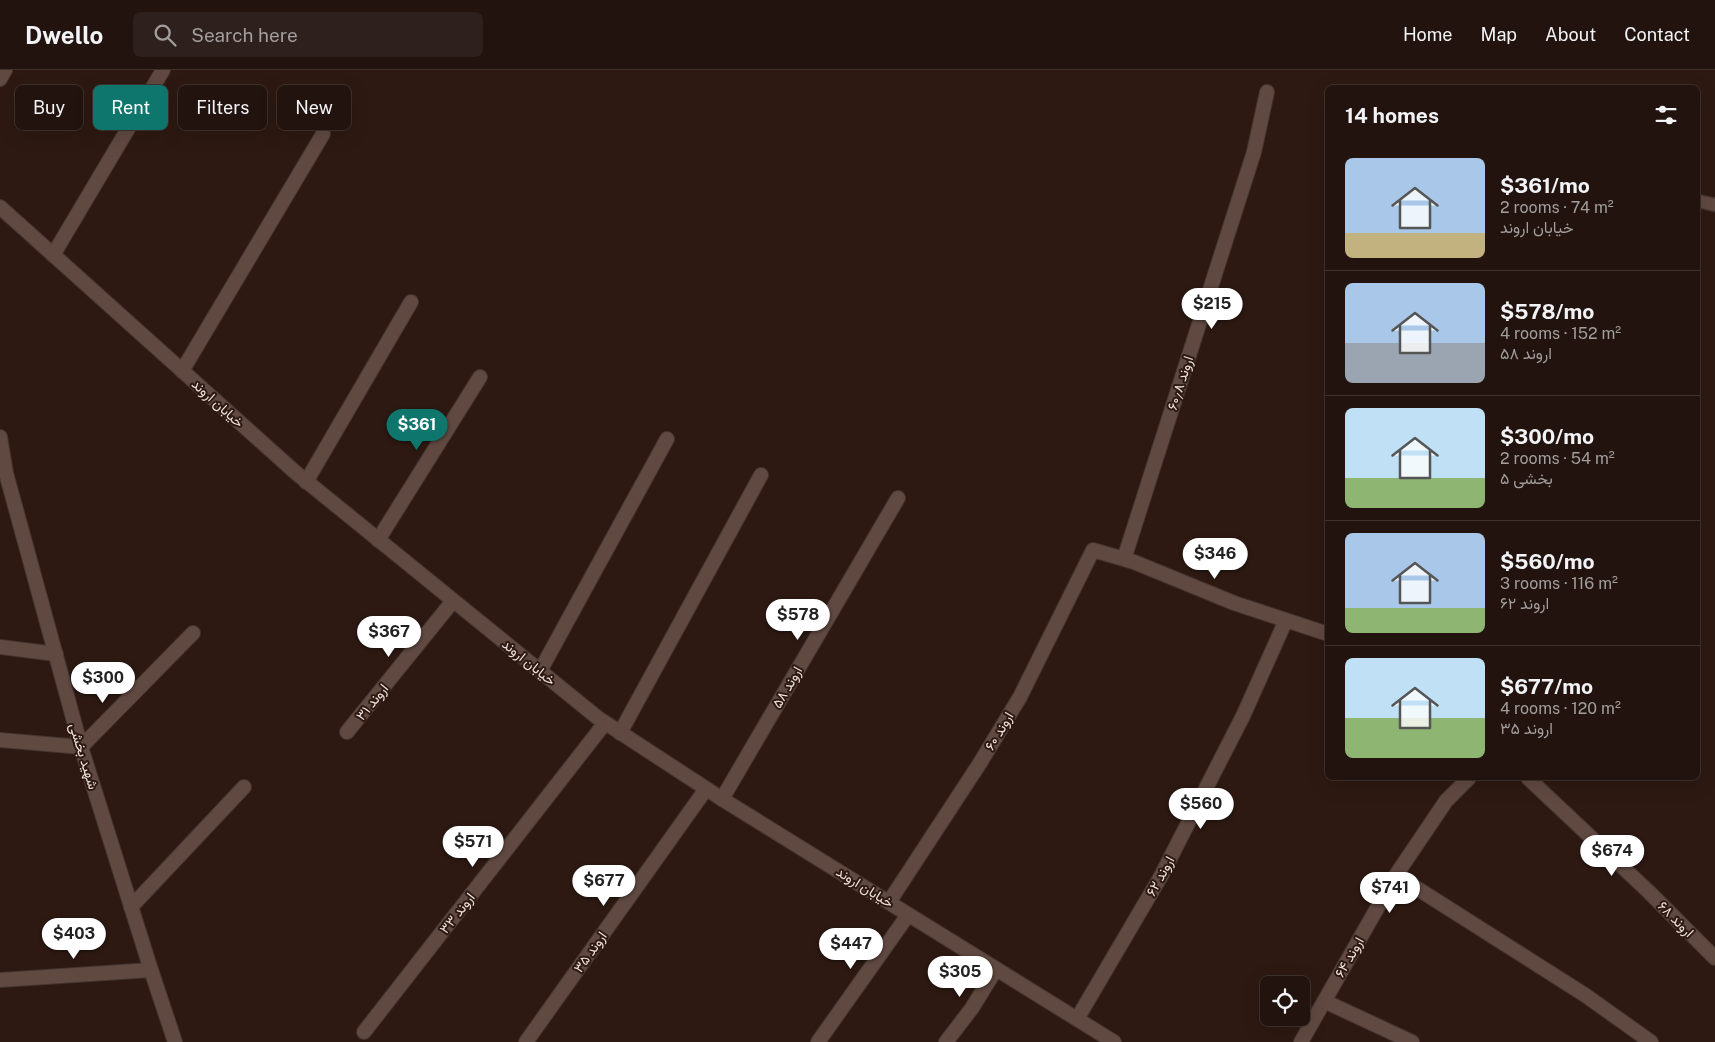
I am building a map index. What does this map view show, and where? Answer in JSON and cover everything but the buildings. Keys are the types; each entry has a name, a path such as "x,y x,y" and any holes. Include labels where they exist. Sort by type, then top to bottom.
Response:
{"street":[{"path":"0,79 5,70"},
{"path":"53,255 163,70"},
{"name":"اروند ۶۰٫۸","path":"1124,559 1254,152 1267,92"},
{"path":"182,371 323,134"},
{"name":"خیابان اروند","path":"0,207 306,482 605,723 722,799 1114,1042"},
{"path":"306,482 411,302"},
{"path":"378,540 480,377"},
{"name":"شهید بخشی","path":"0,437 3,472 81,747 175,1042"},
{"path":"540,671 667,439"},
{"path":"620,733 761,476"},
{"name":"اروند ۵۸","path":"722,799 898,498"},
{"name":"اروند ۶۰","path":"889,902 980,763 1020,697 1092,550 1124,559"},
{"path":"1124,559 1234,603 1325,633"},
{"name":"اروند ۳۱","path":"347,732 453,601"},
{"name":"اروند ۶۲","path":"1077,1019 1161,876 1243,716 1286,620"},
{"path":"0,740 81,747 193,633"},
{"path":"0,647 56,654"},
{"name":"اروند ۳۳","path":"364,1032 605,723"},
{"name":"اروند ۶۴","path":"1301,1042 1396,875 1446,801 1467,780"},
{"name":"اروند ۶۸","path":"1530,780 1649,892 1715,958"},
{"path":"131,907 244,787"},
{"name":"اروند ۳۵","path":"526,1042 706,788"},
{"path":"1396,875 1585,995 1651,1042"},
{"path":"818,1042 908,914"},
{"path":"946,1042 972,1008 996,969"},
{"path":"0,980 151,970"},
{"path":"1324,1000 1412,1042"}],"lane":[{"path":"1700,201 1715,205"}]}
